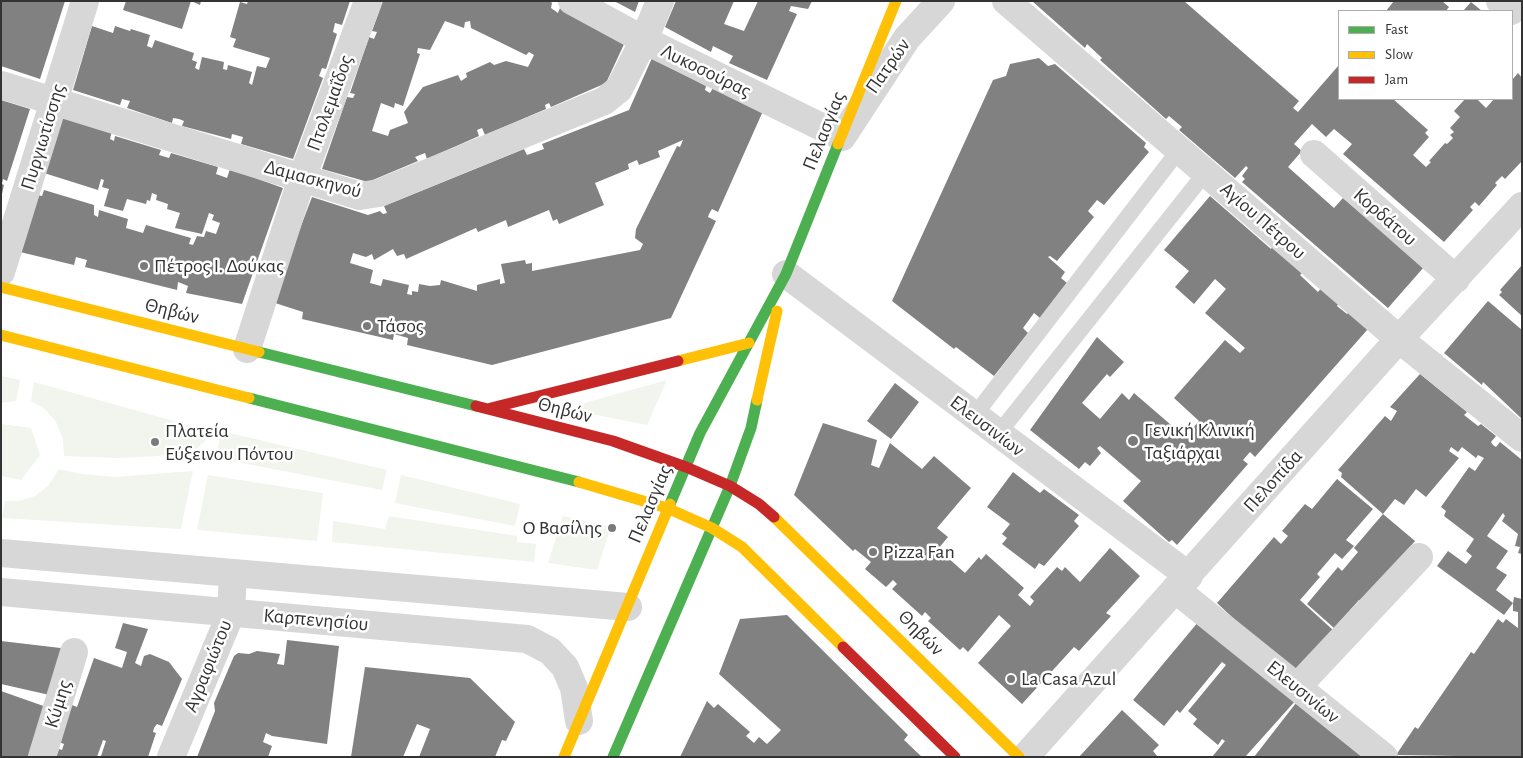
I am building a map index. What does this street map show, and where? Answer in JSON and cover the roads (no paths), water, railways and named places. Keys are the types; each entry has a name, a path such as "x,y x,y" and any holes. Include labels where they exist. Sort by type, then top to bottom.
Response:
{"main road":[{"name":"Πελασγίας","path":"564,757 700,433 786,274 896,1"},
{"name":"Πελασγίας","path":"613,757 730,486 751,428 786,274"},
{"name":"Θηβών","path":"1,287 613,441 686,467 730,486 759,504 792,532 1019,757"},
{"path":"1,335 599,487 668,508 712,528 742,547 955,757"},
{"path":"485,409 749,343"}],"street":[{"name":"Πυργιωτίσσης","path":"1,272 85,1"},
{"name":"Πτολεμαΐδος","path":"247,349 302,178 368,1"},
{"name":"Λυκοσούρας","path":"572,1 644,40 842,137"},
{"name":"Δαμασκηνού","path":"1,85 360,196 388,190 604,101 619,89 644,40 660,1"},
{"name":"Πατρών","path":"842,137 907,38 941,1"},
{"name":"Αγίου Πέτρου","path":"1006,1 1399,338 1522,438"},
{"path":"1500,1 1509,10"},
{"name":"Κορδάτου","path":"1314,154 1456,279"},
{"name":"Πελοπίδα","path":"1026,757 1399,338 1522,206"},
{"name":"Ελευσινίων","path":"786,274 998,434 1182,583 1298,687 1384,757"},
{"name":"Καρπενησίου","path":"1,553 628,607"},
{"path":"1298,687 1419,556"},
{"name":"Αγραφιώτου","path":"171,757 230,613 233,573"},
{"name":"Καρπενησίου","path":"1,592 528,639 550,651 565,667 574,688 579,721"},
{"name":"Κύμης","path":"42,757 74,652"}],"lane":[{"path":"974,416 1180,150"},
{"path":"998,434 1206,172"}],"place":[{"name":"Πέτρος Ι. Δούκας","path":"144,266"},
{"name":"Τάσος","path":"367,326"},
{"name":"Γενική Κλινική Ταξιάρχαι","path":"1133,441"},
{"name":"Πλατεία Εύξεινου Πόντου","path":"155,442"},
{"name":"Ο Βασίλης","path":"612,528"},
{"name":"Pizza Fan","path":"873,552"},
{"name":"La Casa Azul","path":"1011,679"}]}
